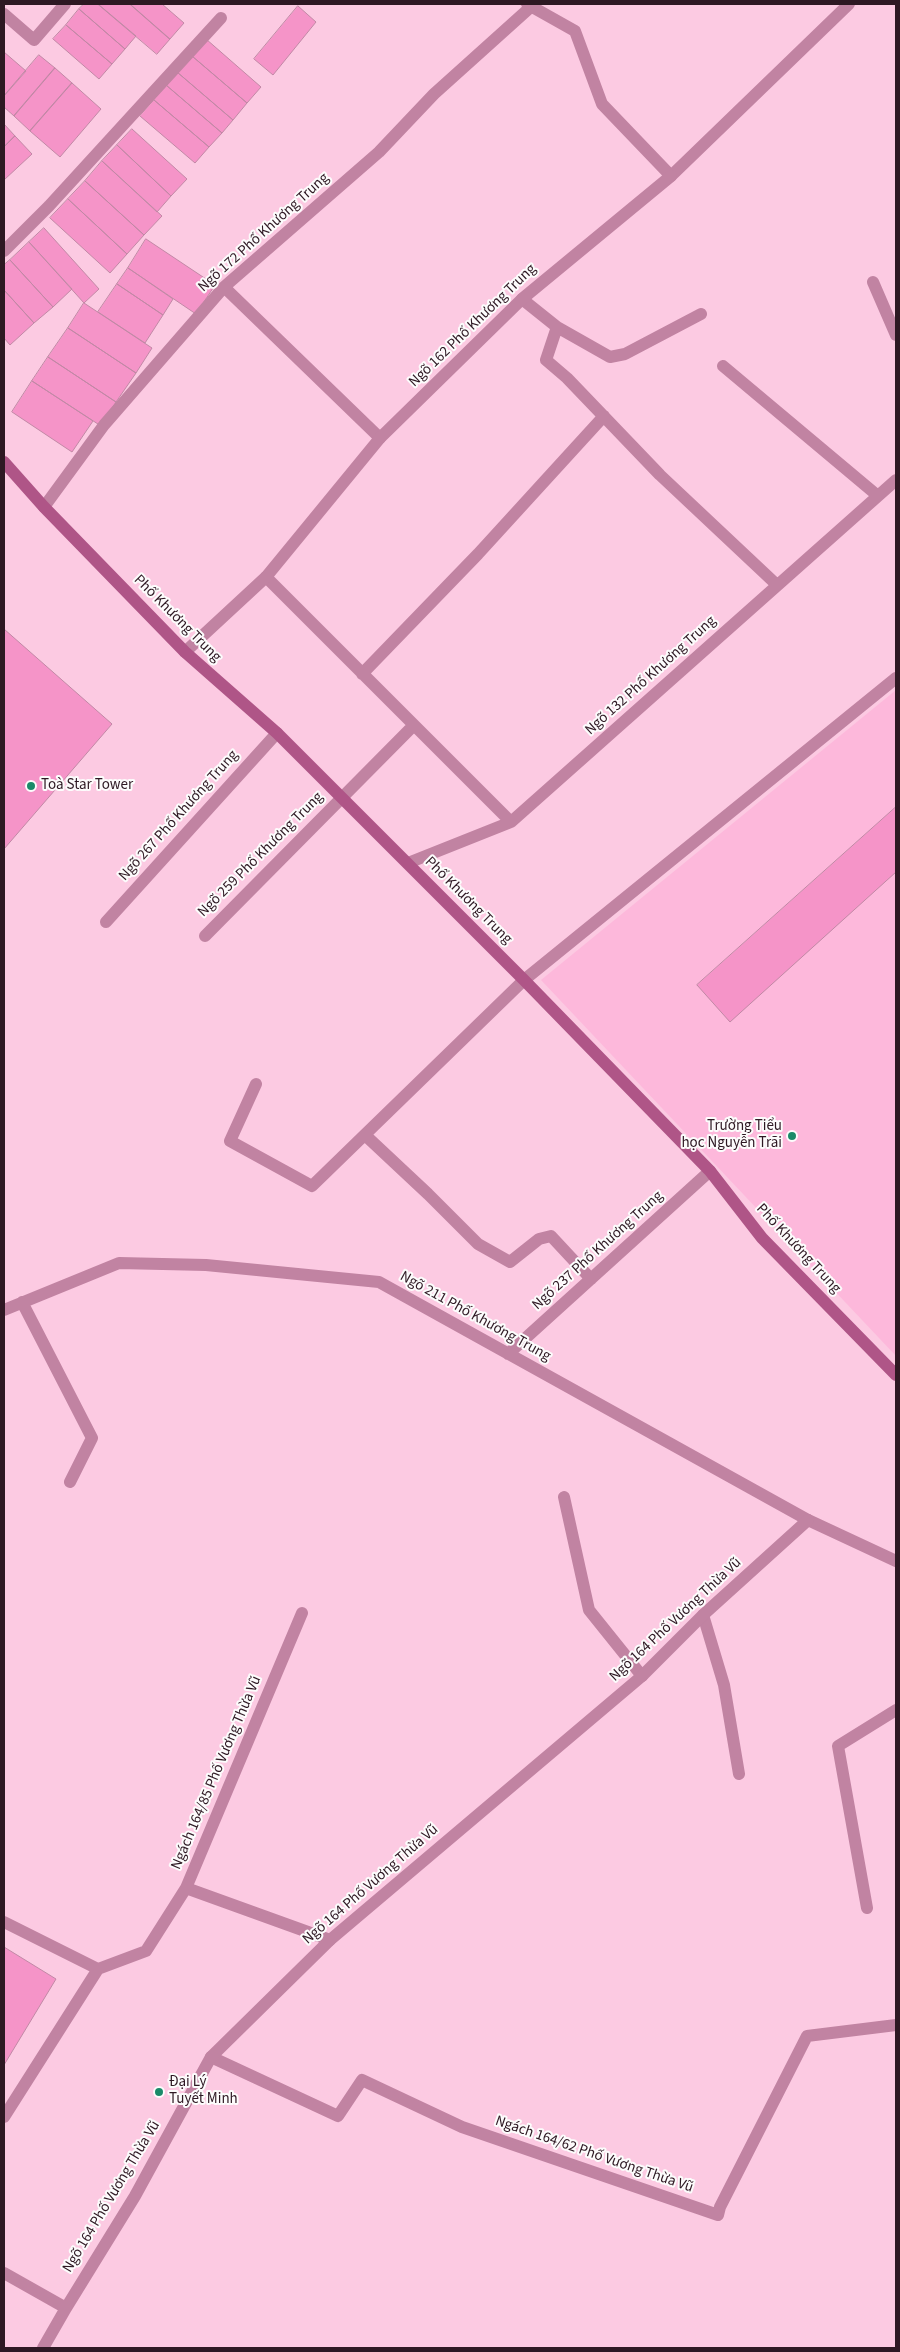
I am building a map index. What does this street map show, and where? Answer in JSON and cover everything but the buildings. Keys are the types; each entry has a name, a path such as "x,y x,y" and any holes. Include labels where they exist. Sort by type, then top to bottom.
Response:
{"street":[{"path":"4,14 34,40 64,4"},
{"name":"Ngõ 162 Phố Khương Trung","path":"185,652 266,577 380,438 522,298 671,176 849,4"},
{"path":"531,5 575,31 602,104 671,176"},
{"name":"Ngõ 172 Phố Khương Trung","path":"44,507 104,425 224,287 379,152 434,94 531,5"},
{"path":"4,251 49,206 221,18"},
{"path":"873,282 896,336"},
{"path":"224,287 380,438"},
{"path":"522,298 557,327 610,357 625,354 701,314"},
{"path":"557,327 546,360 604,416 660,475 778,585"},
{"path":"723,366 878,496"},
{"path":"362,674 478,554 604,416"},
{"name":"Phố Khương Trung","path":"4,462 44,507 185,652 277,733 524,980 710,1171 762,1238 896,1375"},
{"name":"Ngõ 132 Phố Khương Trung","path":"408,863 511,822 896,480"},
{"path":"266,577 511,822"},
{"path":"256,1084 230,1141 312,1186 524,980 896,678"},
{"name":"Ngõ 259 Phố Khương Trung","path":"204,936 413,726"},
{"name":"Ngõ 267 Phố Khương Trung","path":"106,922 277,733"},
{"path":"365,1135 478,1244 510,1262 539,1239 551,1236 591,1279"},
{"name":"Ngõ 237 Phố Khương Trung","path":"508,1354 710,1171"},
{"name":"Ngõ 211 Phố Khương Trung","path":"4,1310 119,1263 206,1264 379,1282 808,1520 896,1561"},
{"path":"22,1302 92,1438 70,1482"},
{"path":"564,1497 589,1610 642,1676"},
{"name":"Ngõ 164 Phố Vương Thừa Vũ","path":"43,2348 135,2196 211,2057 330,1940 642,1676 703,1615 808,1520"},
{"name":"Ngách 164/85 Phố Vương Thừa Vũ","path":"302,1613 186,1888 330,1940"},
{"path":"703,1615 724,1685 739,1774"},
{"path":"867,1908 838,1746 896,1710"},
{"path":"4,2117 98,1969 146,1951 186,1888"},
{"path":"4,1922 98,1969"},
{"name":"Ngách 164/62 Phố Vương Thừa Vũ","path":"211,2057 338,2116 362,2080 462,2127 718,2215 806,2036 896,2024"},
{"path":"4,2273 66,2308"}],"shaded area":[{"name":"Trường Tiểu học Nguyễn Trãi","path":"896,690 896,1356 541,980"}],"place":[{"name":"Toà Star Tower","path":"31,786"},
{"name":"Trường Tiểu học Nguyễn Trãi","path":"792,1136"},
{"name":"Đại Lý Tuyết Minh","path":"159,2092"}]}
